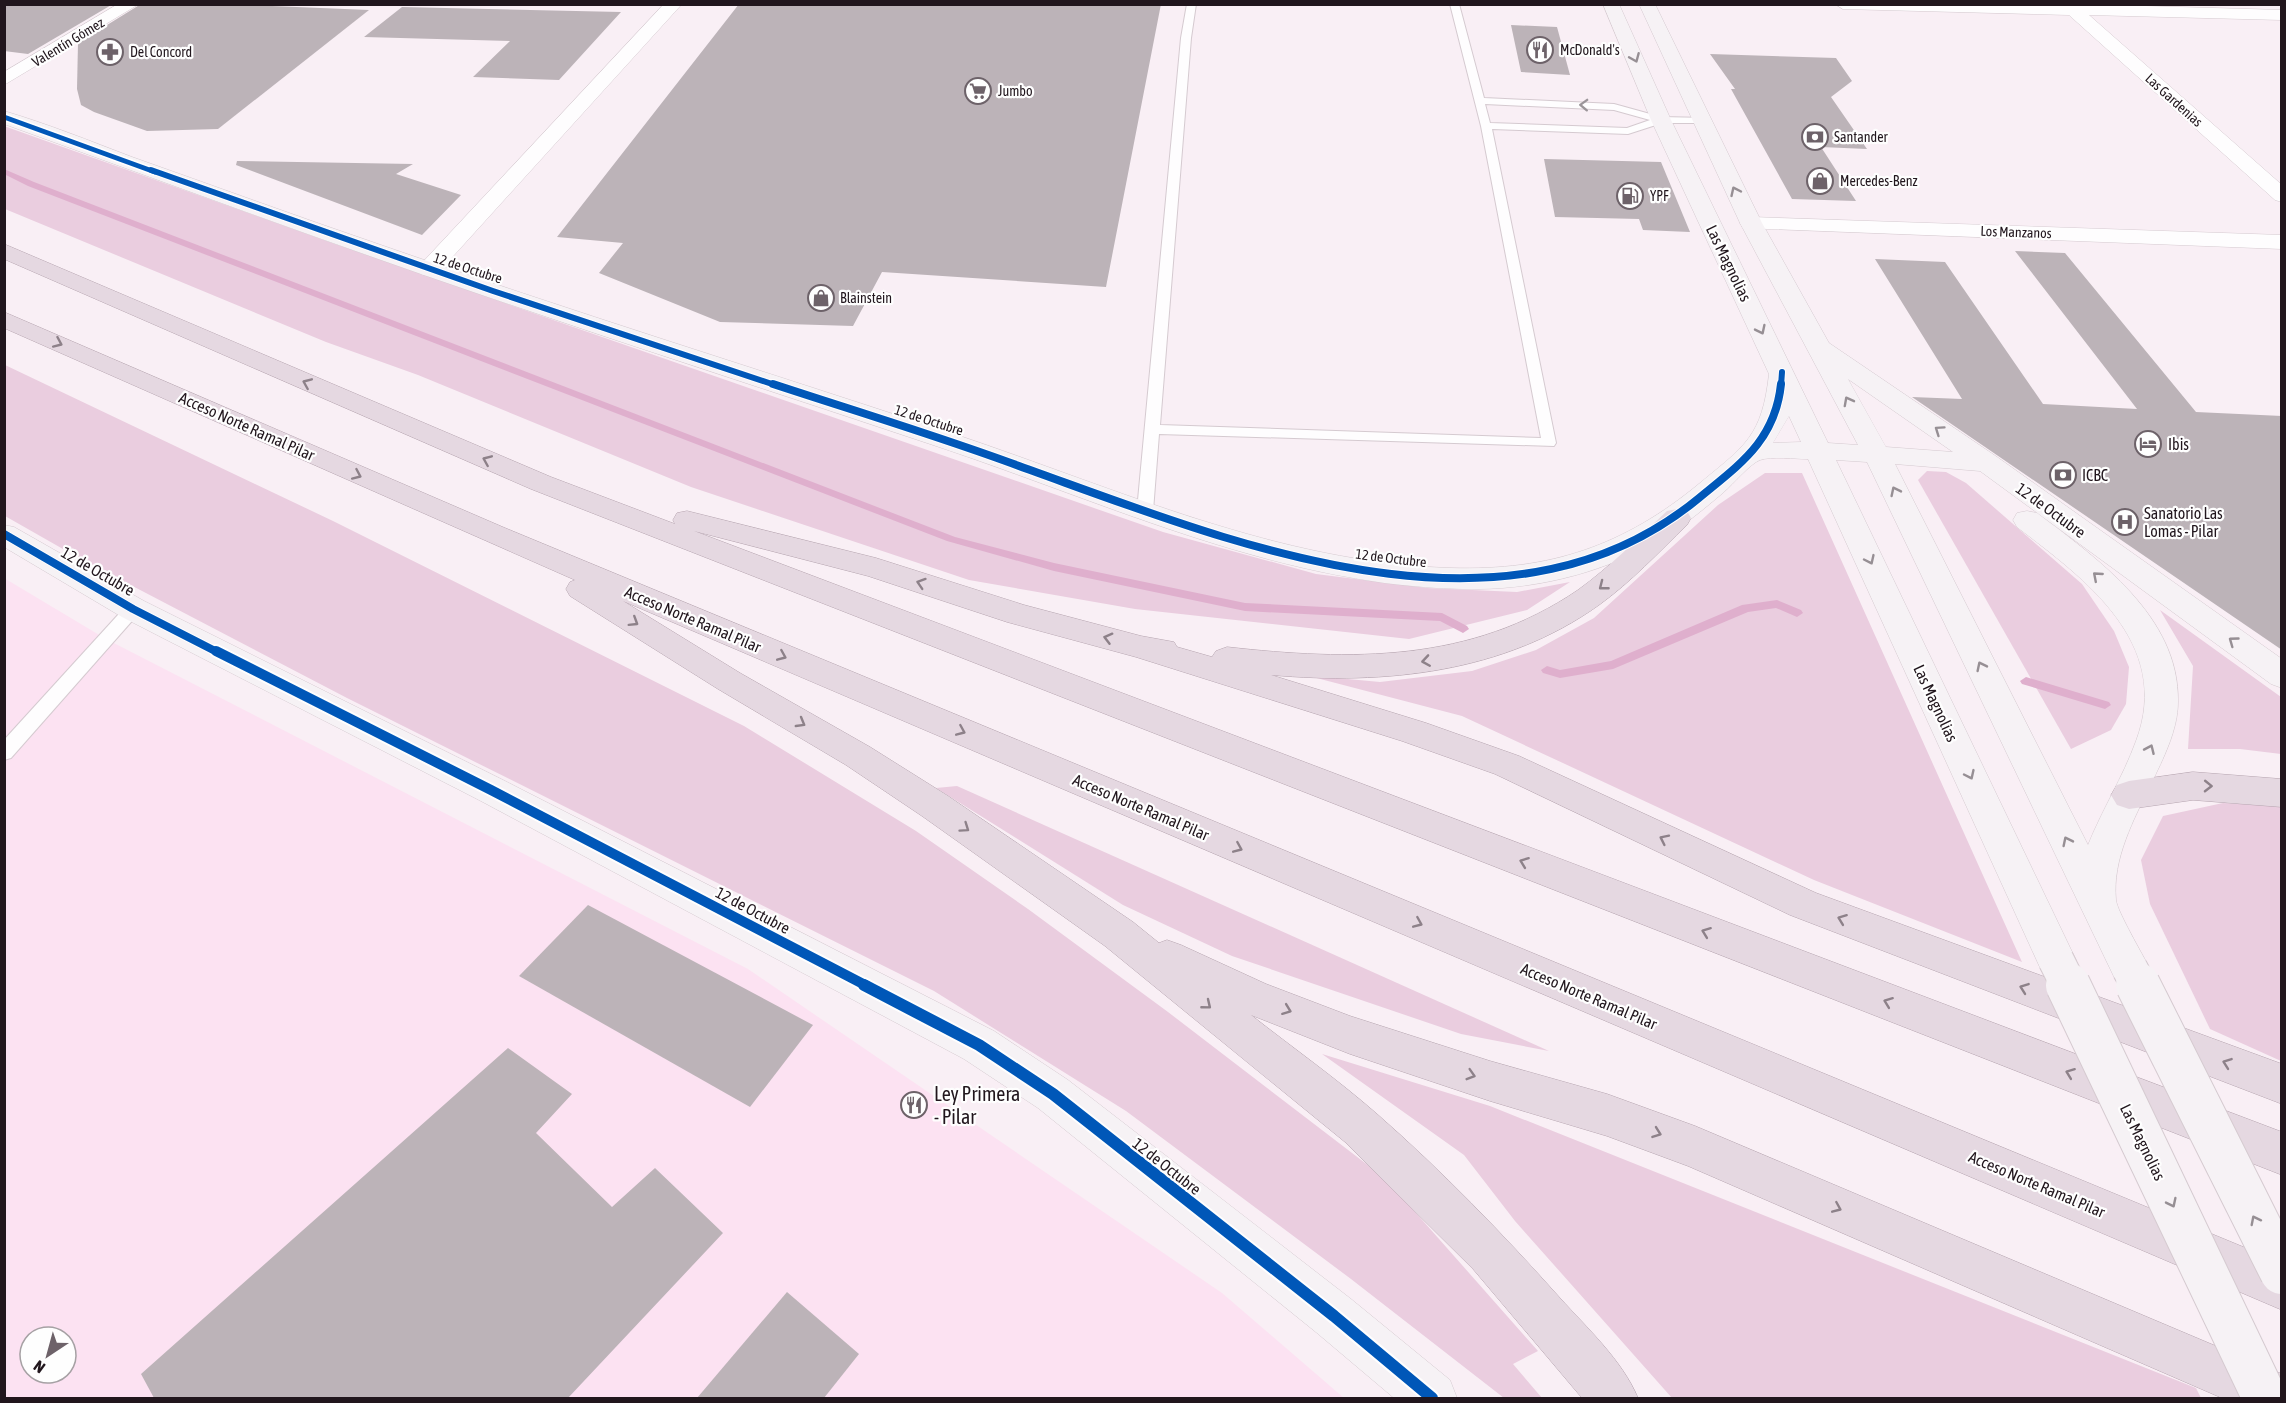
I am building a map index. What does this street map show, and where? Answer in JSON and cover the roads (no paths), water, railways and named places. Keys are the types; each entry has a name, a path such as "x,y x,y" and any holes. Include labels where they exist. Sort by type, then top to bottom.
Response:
{"highway":[{"path":"4,233 147,314"},
{"path":"4,251 541,483 2282,1154"},
{"name":"Acceso Norte Ramal Pilar","path":"4,319 495,535 2282,1287"},
{"path":"541,483 876,568 1018,614 1141,647 1414,732 1506,765 1803,904 2282,1084"},
{"path":"1141,647 1259,663 1351,668 1420,662 1476,652 1537,630 1573,608 1612,579 1677,518"},
{"path":"495,535 729,681 858,756 935,806 1119,934 1360,1127 1416,1179 1489,1253 1571,1346 1613,1398"},
{"path":"2129,795 2193,786 2282,793"},
{"path":"1119,934 1252,997 1350,1035 1490,1081 1607,1115 1695,1147 2281,1398"}],"main road":[{"name":"Las Magnolias","path":"1611,4 1661,120 1782,372 2056,960 2265,1398"},
{"path":"1647,4 1751,223 1876,453 2282,1272"},
{"name":"12 de Octubre","path":"4,117 429,269 985,453 1145,511 1244,543 1324,562 1408,575 1479,579 1521,576 1568,567 1621,549 1677,518 1762,440 1776,417 1782,372"},
{"name":"12 de Octubre","path":"1819,346 1987,463 2281,675"},
{"path":"1750,452 1818,450 1987,463"},
{"path":"1950,460 2105,583 2140,628 2157,663 2163,693 2155,738 2105,849 2097,902"},
{"name":"12 de Octubre","path":"4,534 133,609 491,790 978,1045 1053,1094 1334,1316 1432,1398"}],"street":[{"name":"Valentín Gómez","path":"4,80 131,4"},
{"path":"429,269 674,4"},
{"path":"1843,4 2070,7 2282,15"},
{"name":"Las Gardenias","path":"2070,7 2282,196"},
{"name":"Los Manzanos","path":"1751,223 2282,242"}],"lane":[{"path":"1145,511 1186,38 1192,4"},
{"path":"1152,429 1549,443 1486,126 1454,4"},
{"path":"1479,101 1614,107 1661,120 1703,120"},
{"path":"1486,126 1628,131 1661,120"},
{"path":"4,753 133,609"}],"waterway":[{"path":"4,171 31,184 951,539 1054,567 1245,607 1442,617 1463,629"},
{"path":"1547,670 1560,674 1613,665 1746,608 1777,604 1797,613"},
{"path":"2026,681 2105,705"}],"place":[{"name":"McDonald's","path":"1540,50"},
{"name":"Del Concord","path":"110,52"},
{"name":"Jumbo","path":"978,91"},
{"name":"Santander","path":"1815,137"},
{"name":"Mercedes-Benz","path":"1820,181"},
{"name":"YPF","path":"1630,196"},
{"name":"Blainstein","path":"821,298"},
{"name":"Ibis","path":"2148,444"},
{"name":"ICBC","path":"2063,475"},
{"name":"Sanatorio Las Lomas - Pilar","path":"2125,522"},
{"name":"Ley Primera - Pilar","path":"914,1105"}]}
